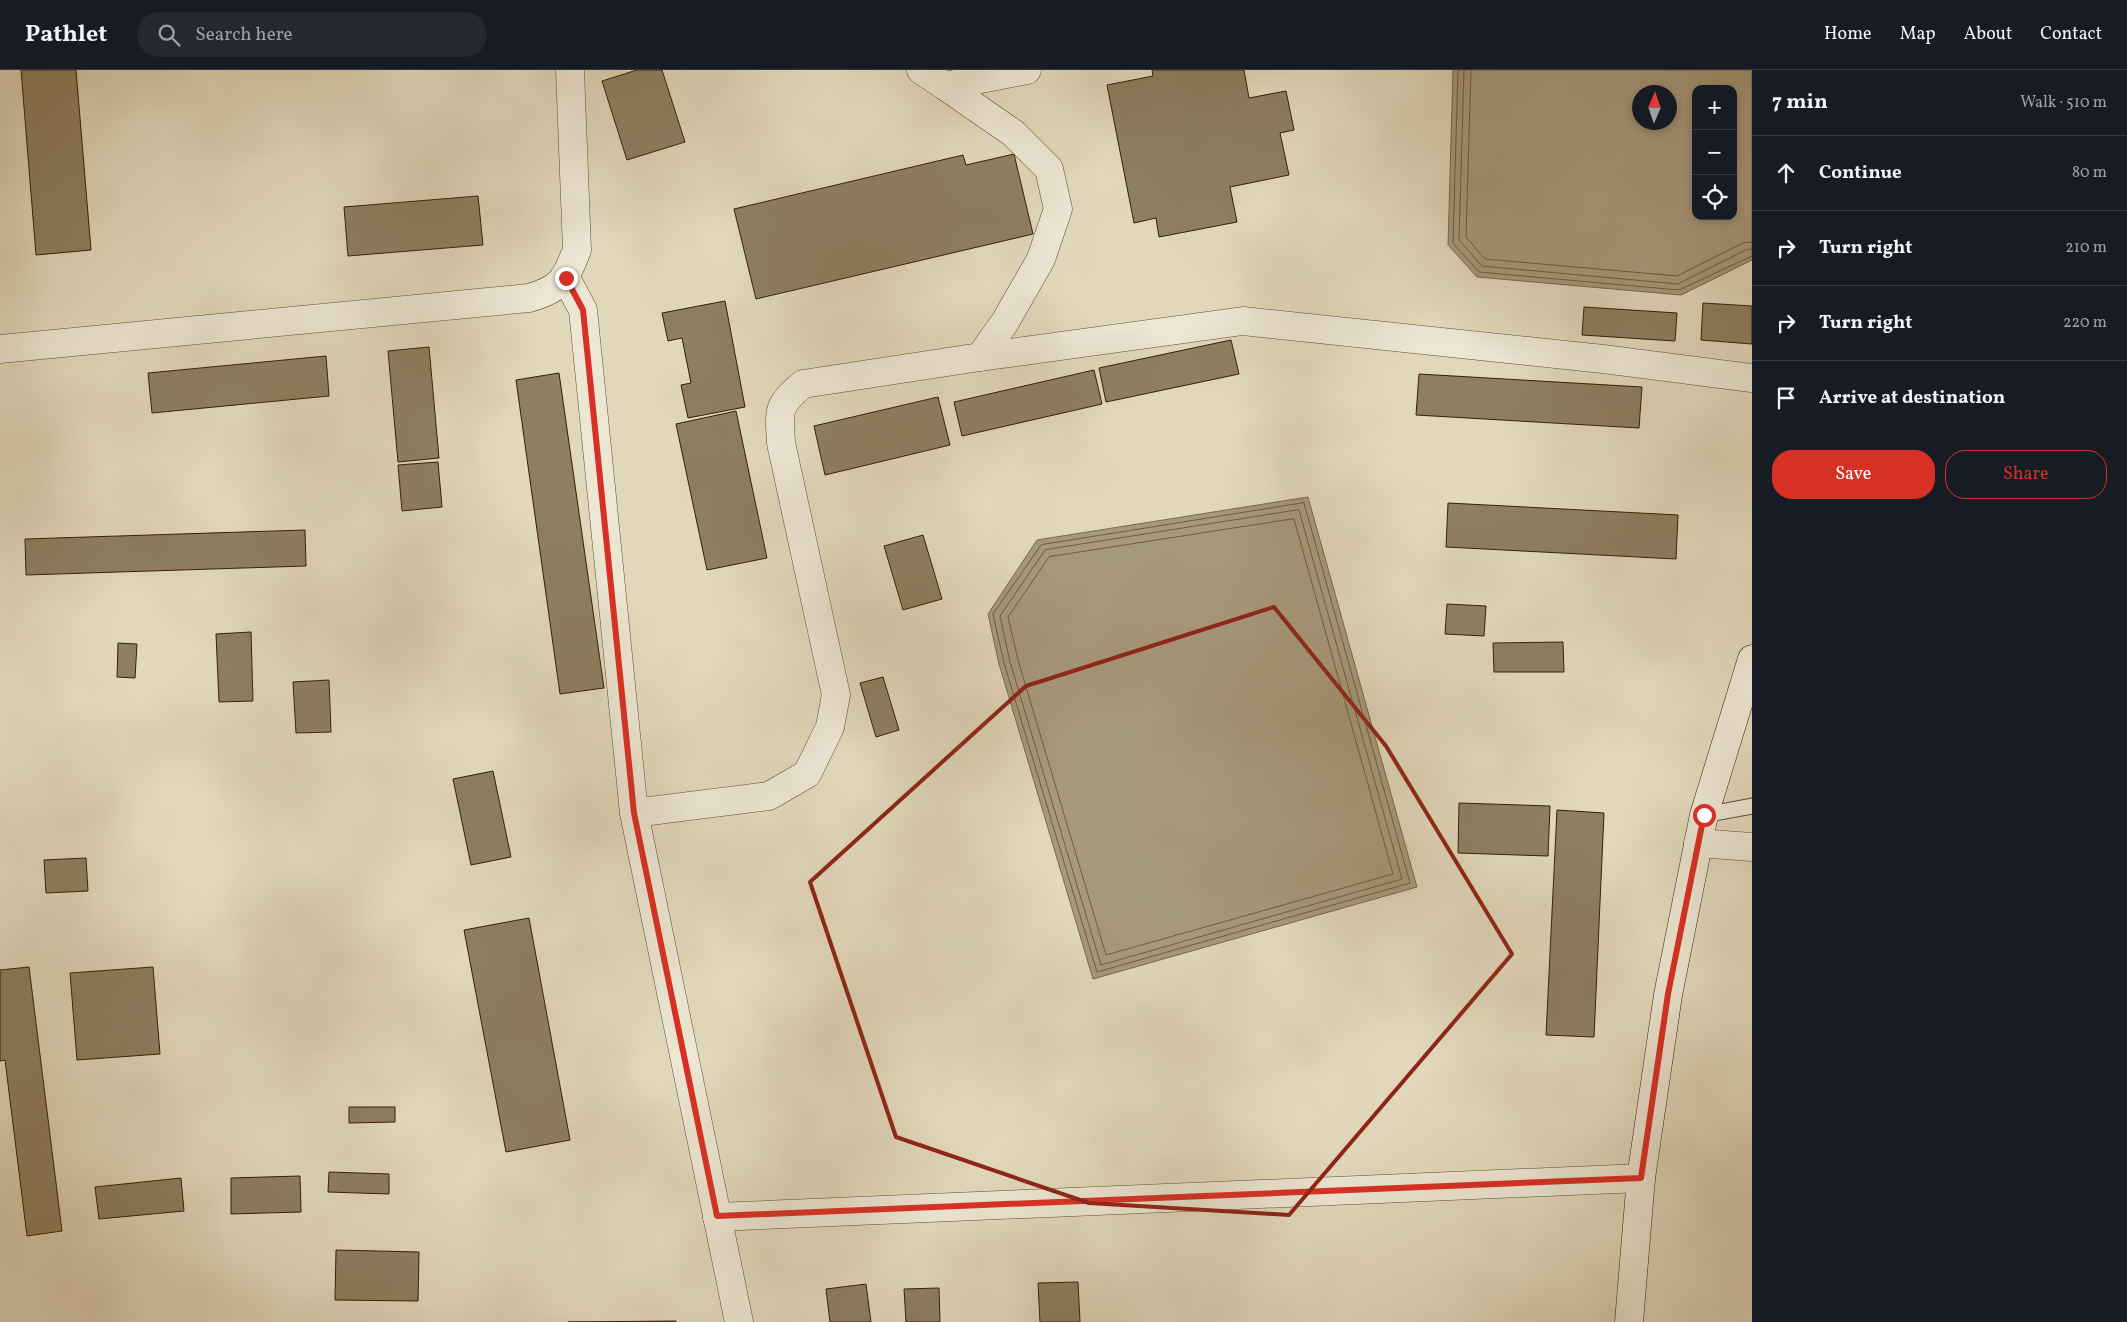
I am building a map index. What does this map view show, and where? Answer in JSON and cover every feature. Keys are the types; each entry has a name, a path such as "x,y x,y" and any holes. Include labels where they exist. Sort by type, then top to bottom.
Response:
{"street":[{"path":"0,349 529,298 546,294 566,278 577,250 570,70"},
{"path":"921,70 1013,133 1049,169 1058,209 1041,259 1005,322 980,357"},
{"path":"945,86 1027,70"},
{"path":"566,278 583,310 634,813 739,1322"},
{"path":"634,813 769,796 807,774 830,727 836,695 781,443 779,416 784,400 802,384 980,357 1243,321 1603,359 1752,378"},
{"path":"1630,1322 1641,1178 1668,994 1704,815 1752,659"},
{"path":"1698,843 1752,847"},
{"path":"717,1216 1641,1178"}],"lane":[{"path":"1704,815 1752,806"}],"highlighted area":[{"path":"1274,607 1386,746 1512,954 1289,1215 1089,1203 896,1137 810,882 1026,686"}],"water":[{"path":"1453,70 1752,70 1752,260 1681,295 1477,277 1448,245"},
{"path":"1308,497 1417,887 1093,979 999,664 988,614 1037,540"}],"building":[{"path":"21,70 76,70 91,250 36,255"},
{"path":"637,70 662,70 685,142 627,160 602,81"},
{"path":"1152,70 1244,70 1249,98 1286,91 1294,130 1280,133 1289,175 1230,187 1237,222 1159,237 1156,218 1134,223 1107,85 1153,76"},
{"path":"1014,154 1033,234 756,299 734,209 963,155 966,165"},
{"path":"478,196 483,245 348,256 344,207"},
{"path":"725,301 745,407 688,418 681,385 691,383 682,338 668,341 662,313"},
{"path":"1703,303 1752,306 1752,344 1701,340"},
{"path":"1584,307 1677,313 1675,341 1582,335"},
{"path":"1231,340 1239,374 1106,402 1099,368"},
{"path":"429,347 439,458 398,462 388,351"},
{"path":"326,356 329,396 152,413 148,373"},
{"path":"1094,370 1102,404 962,436 954,402"},
{"path":"559,373 604,688 560,694 516,380"},
{"path":"1419,374 1642,387 1639,428 1416,415"},
{"path":"938,397 950,445 825,475 814,426"},
{"path":"736,411 767,558 707,570 676,424"},
{"path":"438,462 442,507 402,511 398,465"},
{"path":"1448,503 1678,515 1676,559 1446,547"},
{"path":"305,530 306,566 26,575 25,539"},
{"path":"923,535 942,599 903,610 884,546"},
{"path":"1447,604 1486,606 1484,636 1445,634"},
{"path":"251,632 253,701 219,702 216,634"},
{"path":"1563,642 1564,672 1494,672 1493,643"},
{"path":"118,643 137,644 135,678 117,677"},
{"path":"883,677 899,730 876,737 860,683"},
{"path":"329,680 331,732 296,733 293,682"},
{"path":"493,771 511,857 471,865 453,779"},
{"path":"1459,803 1550,806 1548,856 1458,853"},
{"path":"1557,810 1604,813 1594,1037 1546,1035"},
{"path":"86,858 88,891 46,893 44,860"},
{"path":"529,918 570,1140 506,1152 464,930"},
{"path":"29,967 62,1231 27,1236 5,1060 0,1061 0,970"},
{"path":"153,967 160,1054 77,1060 70,973"},
{"path":"349,1107 395,1107 395,1122 349,1123"},
{"path":"329,1172 389,1174 389,1194 328,1192"},
{"path":"300,1176 301,1212 231,1214 231,1178"},
{"path":"181,1178 184,1211 99,1219 95,1187"},
{"path":"336,1250 419,1252 418,1301 335,1300"},
{"path":"1078,1282 1080,1322 1040,1322 1038,1283"},
{"path":"866,1284 871,1322 830,1322 826,1289"},
{"path":"939,1288 940,1322 906,1322 904,1289"},
{"path":"676,1321 676,1322 568,1322"}],"route":[{"path":"566,278 583,310 634,813 717,1216 1641,1178 1668,994 1704,815"}]}
